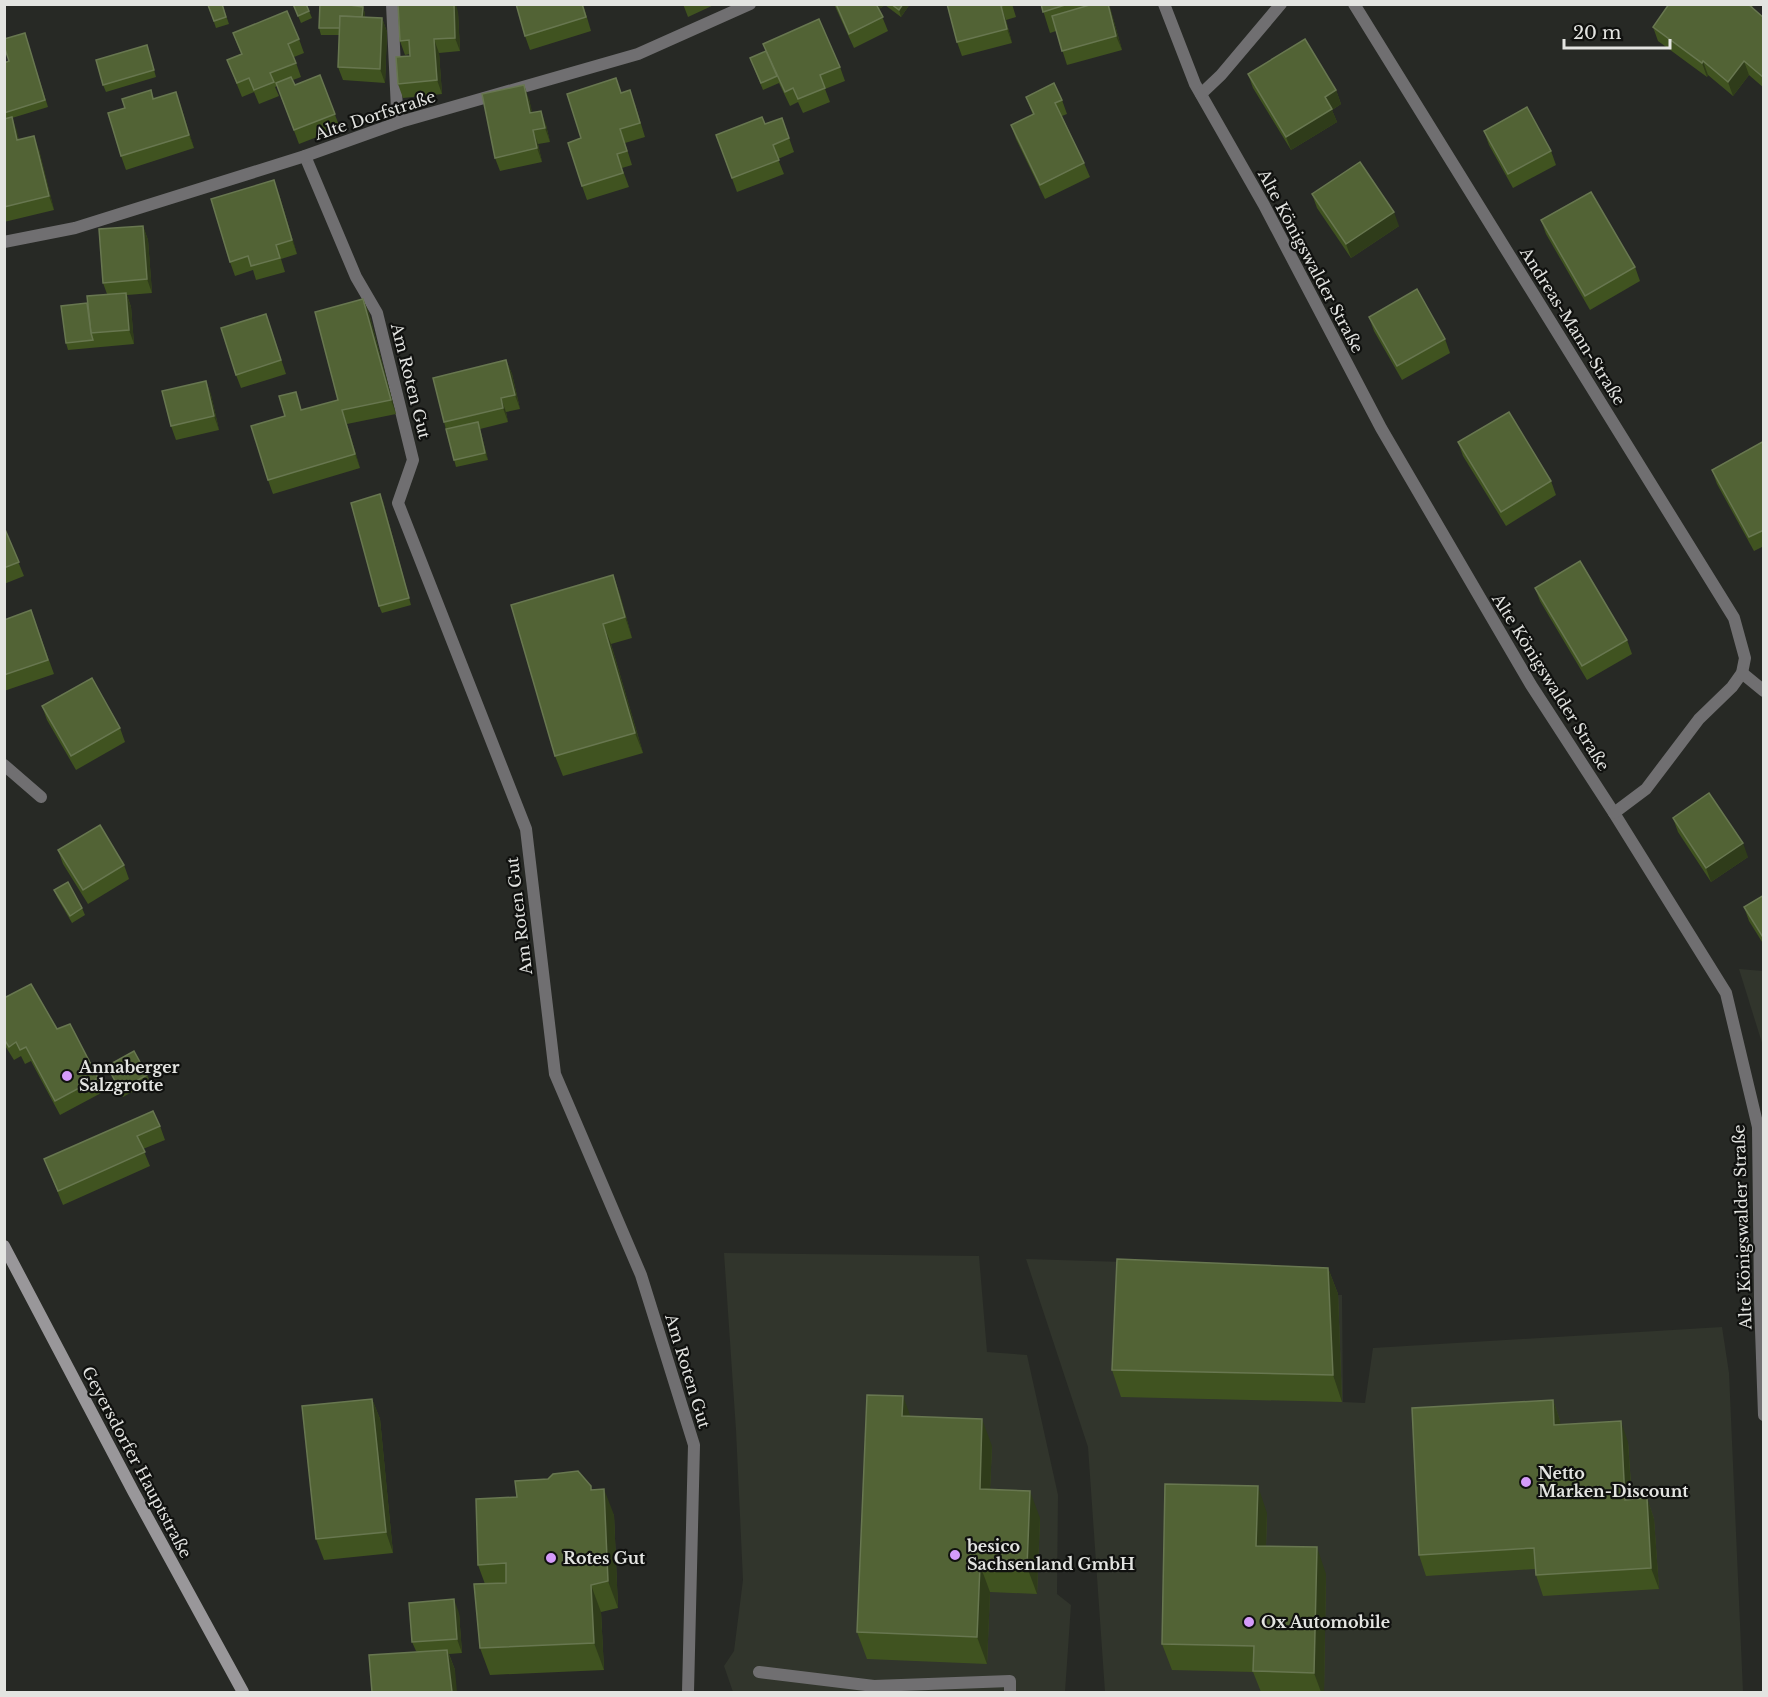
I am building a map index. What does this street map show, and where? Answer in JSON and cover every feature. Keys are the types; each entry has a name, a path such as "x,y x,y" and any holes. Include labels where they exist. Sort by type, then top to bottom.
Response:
{"main road":[{"name":"Geyersdorfer Hauptstraße","path":"4,1246 133,1491 243,1692"}],"street":[{"path":"393,4 397,110 400,122"},
{"name":"Alte Dorfstraße","path":"4,242 75,228 305,156 400,122 638,54 750,4"},
{"name":"Alte Königswalder Straße","path":"1164,4 1195,84 1264,205 1381,428 1531,685 1726,993 1758,1127 1764,1415"},
{"path":"1201,94 1221,75 1281,4"},
{"name":"Andreas-Mann-Straße","path":"1354,4 1734,618 1745,658 1742,673"},
{"name":"Am Roten Gut","path":"305,156 357,277 377,313 413,460 398,503 526,830 555,1074 641,1275 694,1445 688,1692"},
{"path":"1614,813 1646,789 1699,719 1732,687 1742,673 1764,691"},
{"path":"4,765 41,797"},
{"path":"759,1672 874,1686 1010,1681 1010,1692"}],"shaded area":[{"path":"1739,969 1763,971 1763,1046"},
{"path":"724,1253 979,1256 987,1352 1027,1355 1058,1495 1057,1594 1071,1605 1065,1692 733,1692 724,1666 734,1651 743,1580"},
{"path":"1026,1259 1322,1268 1319,1295 1342,1295 1343,1402 1365,1403 1373,1348 1722,1327 1729,1373 1743,1692 1105,1692 1088,1447"}],"building":[{"path":"222,4 226,17 214,21 208,5"},
{"path":"293,4 306,4 309,11 298,16"},
{"path":"320,4 350,4 363,7 362,17 340,16 340,28 319,28"},
{"path":"398,4 454,4 455,38 434,39 437,80 398,84 396,57 410,56 409,40 400,41"},
{"path":"516,4 582,4 586,17 525,36"},
{"path":"836,4 876,4 883,17 849,34"},
{"path":"891,4 903,4 899,10"},
{"path":"947,4 1007,4 1001,6 1007,29 957,42"},
{"path":"1041,4 1068,4 1043,12"},
{"path":"1093,4 1108,4 1116,36 1062,51 1052,16"},
{"path":"1669,4 1748,4 1764,18 1764,78 1744,61 1728,82 1703,61 1702,63 1653,27"},
{"path":"287,11 299,39 288,44 296,63 270,73 274,82 254,90 249,78 237,83 227,60 242,54 233,33"},
{"path":"340,16 382,18 380,69 338,67"},
{"path":"819,19 840,67 820,75 825,88 798,99 793,88 785,92 763,44"},
{"path":"25,33 45,100 4,113 4,63 9,61 4,39"},
{"path":"1305,39 1336,90 1325,97 1332,109 1286,137 1248,74"},
{"path":"147,45 154,70 103,85 96,60"},
{"path":"766,51 777,76 761,83 750,58"},
{"path":"320,75 335,114 294,130 276,83 291,77 295,85"},
{"path":"616,78 621,93 630,90 640,123 620,129 627,151 617,154 623,173 582,186 568,143 581,138 567,94"},
{"path":"1054,83 1062,100 1055,103 1084,163 1040,185 1011,125 1034,114 1026,97"},
{"path":"524,85 530,113 541,111 545,128 533,130 537,148 495,158 482,94"},
{"path":"151,90 153,99 176,92 189,135 121,156 108,113 125,108 122,99"},
{"path":"1527,107 1551,151 1508,174 1484,131"},
{"path":"12,117 17,140 34,136 49,196 4,207 4,119"},
{"path":"762,117 765,124 782,118 789,138 773,145 779,160 732,178 716,135"},
{"path":"1360,162 1394,212 1346,244 1312,194"},
{"path":"274,180 292,240 276,245 280,258 251,266 248,256 230,262 211,199"},
{"path":"1591,192 1635,267 1585,296 1541,220"},
{"path":"143,226 147,279 103,283 99,229"},
{"path":"1417,289 1445,339 1397,366 1369,317"},
{"path":"126,293 129,330 91,333 87,296"},
{"path":"363,299 391,400 342,410 355,454 268,480 251,426 285,416 279,396 296,392 301,410 338,400 315,312"},
{"path":"87,303 93,340 66,343 61,306"},
{"path":"266,314 281,360 236,375 221,328"},
{"path":"506,360 515,395 501,398 503,408 444,422 433,378"},
{"path":"206,381 214,416 171,426 162,391"},
{"path":"1509,412 1551,481 1501,512 1458,442"},
{"path":"478,422 485,453 454,460 446,429"},
{"path":"1764,441 1764,530 1749,537 1712,470"},
{"path":"380,494 409,598 379,606 351,503"},
{"path":"4,527 19,562 4,568"},
{"path":"1580,561 1627,640 1582,666 1535,588"},
{"path":"613,575 625,617 603,624 635,733 555,756 511,605"},
{"path":"31,610 48,660 4,675 4,620"},
{"path":"92,678 120,728 71,756 42,706"},
{"path":"1709,793 1743,843 1706,868 1673,818"},
{"path":"100,825 124,865 83,890 58,850"},
{"path":"68,882 82,908 70,916 54,890"},
{"path":"1764,895 1764,939 1744,907"},
{"path":"31,984 57,1029 70,1024 98,1078 55,1101 26,1047 20,1050 16,1042 9,1047 4,1039 4,998"},
{"path":"134,1051 147,1075 120,1090 107,1066"},
{"path":"153,1111 160,1126 137,1136 145,1152 58,1191 44,1159"},
{"path":"1117,1259 1328,1268 1333,1375 1112,1370"},
{"name":"besico Sachsenland GmbH","path":"867,1395 903,1396 902,1416 982,1419 980,1489 1030,1491 1027,1567 980,1565 977,1637 857,1632"},
{"path":"372,1399 386,1532 316,1539 302,1406"},
{"name":"Netto Marken-Discount","path":"1553,1400 1554,1425 1621,1421 1625,1500 1647,1498 1651,1568 1536,1575 1534,1548 1419,1555 1412,1408"},
{"name":"Rotes Gut","path":"578,1471 591,1486 591,1490 604,1489 608,1581 591,1585 594,1643 480,1648 474,1584 506,1583 506,1563 478,1565 476,1499 517,1497 515,1481 548,1479 553,1474"},
{"name":"Ox Automobile","path":"1165,1484 1258,1486 1256,1546 1317,1547 1314,1673 1253,1671 1254,1646 1162,1644"},
{"path":"454,1599 457,1639 412,1642 409,1603"},
{"path":"447,1650 452,1692 372,1692 369,1655"}],"place":[{"name":"Annaberger Salzgrotte","path":"67,1076"},
{"name":"Netto Marken-Discount","path":"1526,1482"},
{"name":"besico Sachsenland GmbH","path":"955,1555"},
{"name":"Rotes Gut","path":"551,1558"},
{"name":"Ox Automobile","path":"1249,1622"}]}
